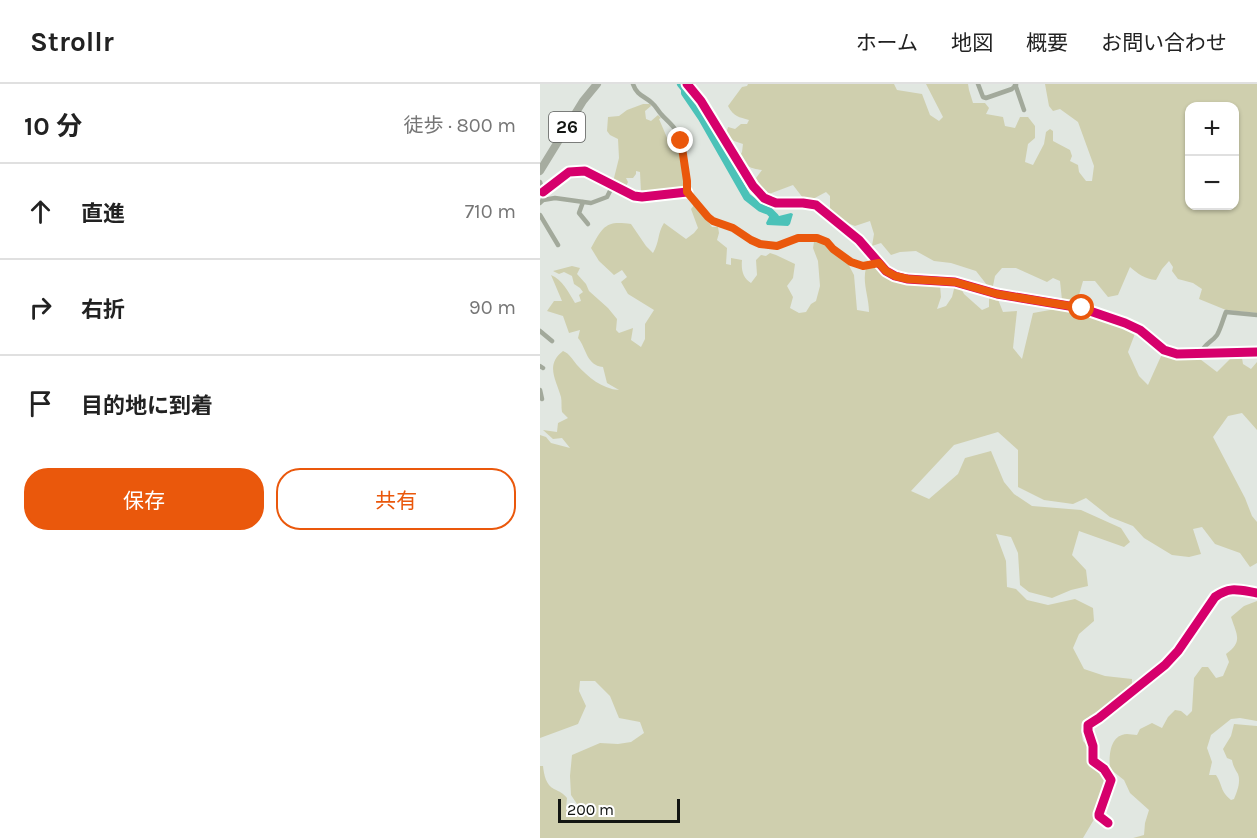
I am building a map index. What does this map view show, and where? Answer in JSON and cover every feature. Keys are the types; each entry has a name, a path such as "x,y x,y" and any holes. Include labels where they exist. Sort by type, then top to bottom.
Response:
{"main road":[{"name":"26","path":"540,171 583,101 597,84"}],"street":[{"path":"633,84 635,90 651,101 676,131 681,141 687,192 713,221 733,228 760,244 777,246 798,238 817,238 827,242 851,262 863,266 879,263"},
{"path":"687,84 764,198 776,203 816,205 859,240 886,271 895,276 955,282 997,294 1082,308 1140,330 1164,351 1177,354 1257,352"},
{"path":"978,84 983,97 986,98 1012,89 1016,84"},
{"path":"1016,84 1024,110"},
{"path":"543,192 569,172 585,171 634,196 687,192"},
{"path":"540,182 543,192 541,201 555,198 591,203 607,197 613,185"},
{"path":"583,202 579,213 588,224"},
{"path":"540,215 558,245"},
{"path":"1201,353 1206,344 1216,336 1226,312 1257,315"},
{"path":"540,331 552,341"},
{"path":"540,390 542,399"},
{"path":"1108,823 1099,814 1111,780 1104,769 1094,761 1088,725 1165,665 1178,651 1215,597 1223,591 1232,590 1257,593"}],"green space":[{"path":"748,84 894,84 897,90 922,94 930,115 939,121 943,117 926,84 968,84 973,103 985,103 989,108 986,114 1003,117 1005,126 1015,128 1020,117 1028,117 1035,126 1035,138 1028,144 1025,162 1033,165 1044,144 1046,132 1050,129 1053,131 1053,141 1070,150 1072,156 1070,161 1078,165 1079,172 1086,181 1092,181 1094,166 1078,122 1060,109 1053,111 1049,106 1045,84 1257,84 1257,313 1226,310 1199,299 1202,289 1193,283 1178,279 1169,261 1156,280 1142,276 1130,267 1118,295 1108,297 1095,281 1083,281 1077,302 1062,300 1060,281 1053,278 1047,282 1016,268 1002,268 995,276 993,286 987,285 976,271 951,263 934,261 916,251 891,255 881,243 872,246 874,234 870,221 855,226 847,223 830,209 830,196 826,192 811,200 803,198 793,185 769,194 764,192 756,178 762,170 751,168 744,163 739,157 743,144 734,141 726,134 728,127 735,129 741,124 747,124 749,120 735,114 728,106 742,87"},
{"path":"643,104 651,106 645,111 646,119 651,121 658,115 668,140 678,145 685,189 683,191 653,194 641,192 640,172 636,171 633,178 626,178 628,182 625,189 613,182 619,158 618,139 607,131 608,117 619,116"},
{"path":"695,204 712,227 718,227 717,240 727,248 726,264 731,265 731,258 742,260 743,273 751,283 757,275 756,260 761,255 766,256 770,253 795,264 793,278 787,286 793,297 790,308 799,313 806,312 816,301 820,286 818,261 813,248 814,242 824,242 846,260 854,275 857,310 869,312 866,268 880,269 897,282 940,285 941,297 937,309 946,306 952,297 955,285 959,285 964,294 982,310 989,307 989,296 997,297 1003,312 1017,311 1013,348 1022,359 1033,313 1067,309 1136,331 1128,352 1139,376 1148,385 1162,354 1178,357 1196,356 1217,372 1233,356 1242,358 1243,364 1251,369 1257,362 1257,430 1242,413 1228,416 1213,437 1257,522 1257,563 1250,567 1240,553 1215,544 1202,527 1193,529 1201,554 1189,557 1172,555 1144,538 1133,526 1110,517 1086,498 1073,504 1044,500 1018,487 1018,450 998,432 954,445 911,491 929,499 958,474 965,458 991,451 1004,482 1014,494 1032,506 1081,510 1121,528 1130,542 1124,547 1079,531 1072,555 1086,570 1088,586 1052,598 1029,592 1020,585 1018,553 1011,537 996,534 1006,561 1007,587 1016,589 1027,600 1048,605 1075,599 1093,608 1094,621 1079,634 1073,648 1084,669 1105,676 1132,679 1132,686 1100,712 1090,716 1084,722 1081,730 1083,741 1088,746 1093,763 1103,771 1109,781 1096,816 1083,838 540,838 540,766 543,766 549,785 566,796 566,808 574,814 577,804 571,795 572,755 600,743 631,742 644,733 640,722 619,718 610,696 595,681 580,681 579,691 586,706 578,724 540,738 540,435 546,437 551,443 570,448 562,438 553,439 543,430 557,432 558,423 568,418 562,412 561,397 553,372 554,362 563,351 596,382 619,390 607,383 603,367 597,366 590,360 578,338 580,330 569,333 563,316 547,311 554,301 562,301 551,275 562,283 575,303 581,301 579,295 583,292 574,284 572,276 564,272 559,274 553,271 572,266 580,268 577,274 589,291 617,319 616,330 619,333 633,328 631,340 641,347 645,339 645,324 654,310 628,294 621,282 627,277 622,270 614,275 599,261 591,248 602,230 610,224 622,223 631,224 653,253 664,223 686,239 694,233 698,228 691,209"},
{"path":"1257,601 1257,721 1231,719 1211,735 1207,748 1212,762 1209,775 1216,775 1225,794 1231,800 1234,799 1239,777 1232,760 1227,758 1223,749 1231,736 1234,724 1257,726 1257,838 1133,838 1144,835 1149,810 1130,793 1124,780 1110,769 1110,755 1114,741 1122,735 1137,735 1140,729 1152,723 1162,728 1175,710 1187,716 1192,711 1194,678 1202,667 1208,667 1216,678 1223,676 1229,662 1226,654 1237,642 1237,633 1231,617 1244,606"}],"water":[{"path":"793,214 788,226 767,225 766,223 770,215 775,217"}],"waterway":[{"path":"681,84 747,197 775,217"}],"cycle path":[{"path":"687,84 701,101 753,186 764,198 776,203 816,205 859,240 886,271 895,276 955,282 997,294 1081,308 1140,330 1164,350 1177,354 1257,352"},
{"path":"543,192 569,172 585,171 634,196 687,192"},
{"path":"1108,823 1099,814 1111,780 1104,769 1093,761 1093,746 1088,725 1165,665 1178,651 1215,597 1230,590 1257,593"}],"route":[{"path":"681,141 687,192 713,221 733,228 760,244 777,246 798,238 817,238 827,242 851,262 863,266 879,263 895,276 955,282 997,294 1082,308"}]}
